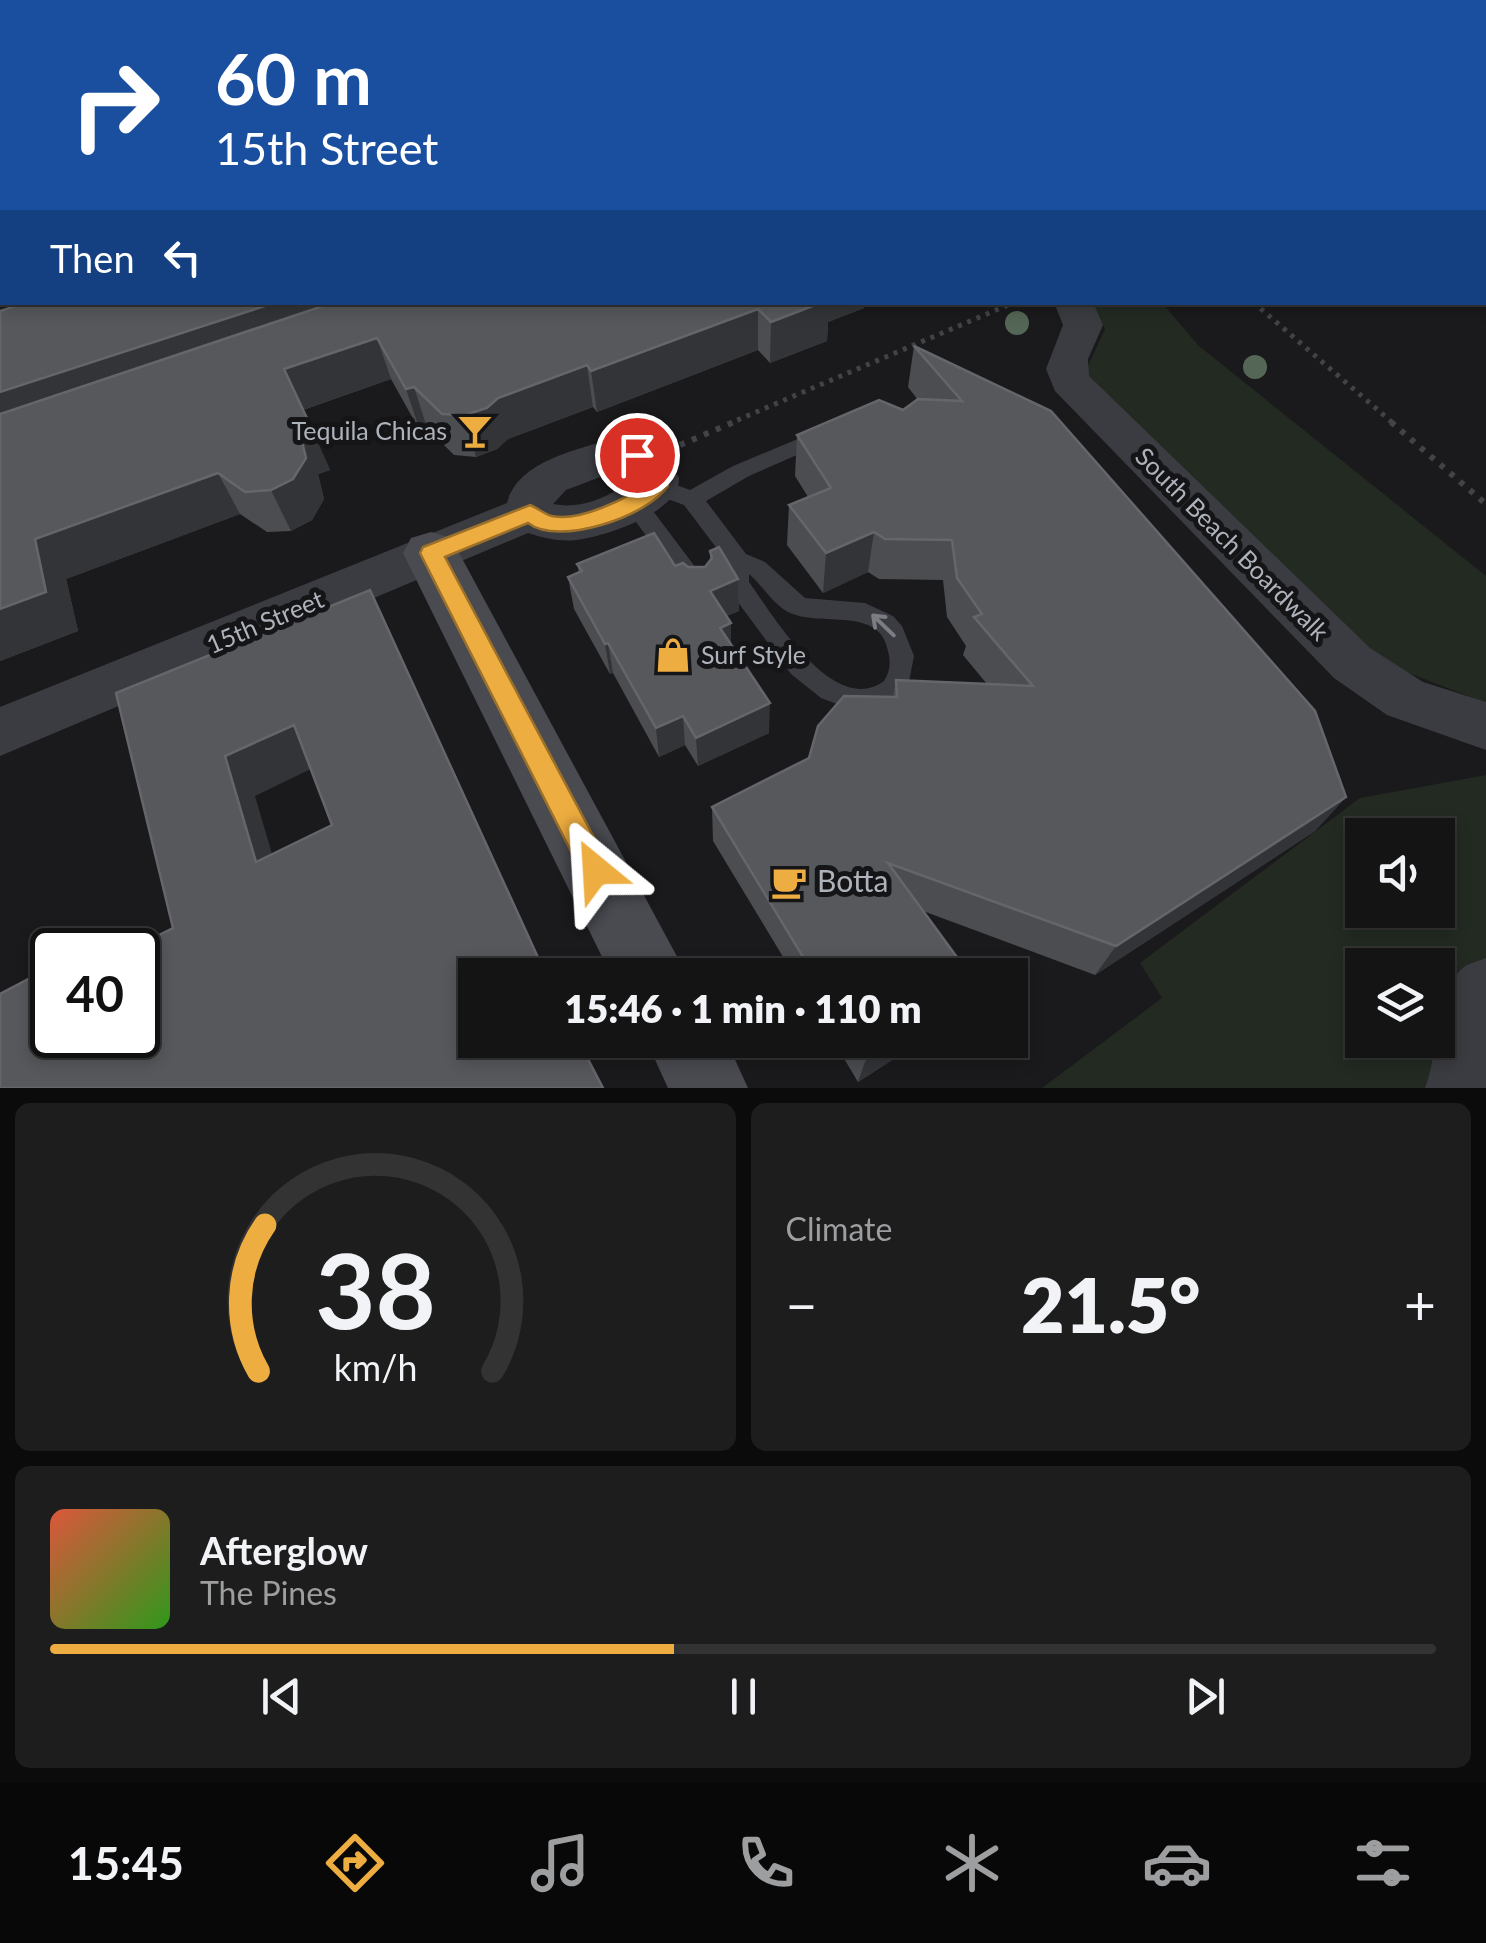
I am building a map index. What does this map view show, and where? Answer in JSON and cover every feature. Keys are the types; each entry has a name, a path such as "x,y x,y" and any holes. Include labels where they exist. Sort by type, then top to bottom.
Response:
{"street":[{"name":"South Beach Boardwalk","path":"1076,305 1083,316 1083,331 1066,357 1064,367 1070,381 1352,663 1406,699 1486,726"},
{"name":"15th Street","path":"0,732 530,513 542,522 558,526 582,522 665,483"},
{"path":"431,553 641,958"},
{"path":"1459,1088 1468,1078 1472,1007 1486,990"},
{"path":"693,1058 709,1088"}],"lane":[{"path":"665,483 741,471 849,428"},
{"path":"665,483 738,560 757,564 794,604 808,610 871,614 886,623 904,662 901,676 888,692 869,701 842,696 814,682 737,584 738,560"},
{"path":"665,483 698,588"}],"path":[{"path":"665,483 1009,305"},
{"path":"1256,305 1486,504"}],"shaded area":[{"path":"1093,305 1164,305 1199,346 1486,576 1486,703 1370,658 1083,377 1105,329"},
{"path":"1486,775 1486,1088 1042,1088 1162,998 1140,963 1360,798"}],"building":[{"path":"19,305 268,305 0,392 0,311"},
{"path":"326,305 815,305 771,322 758,309 591,371 587,365 498,398 487,408 465,415 442,414 414,387 406,389 377,338 284,369 312,429 300,433 306,458 293,479 271,490 245,492 218,473 35,539 46,592 0,609 0,414"},
{"path":"914,346 1051,411 1315,711 1346,797 1116,946 888,863 958,958 804,958 712,807 809,758 818,726 844,696 897,697 896,680 1033,686 974,617 982,614 957,578 952,540 885,539 874,532 826,553 789,505 831,488 797,435 879,400 903,410 918,399 962,401"},
{"path":"654,533 675,566 683,563 688,567 705,567 712,558 710,551 719,547 738,579 710,591 731,623 720,628 770,703 696,738 683,716 656,728 568,577 582,571 577,564"},
{"path":"370,590 538,958 458,958 458,1058 587,1058 603,1088 0,1088 0,994 30,978 30,1058 160,1058 160,934 173,928 116,693","holes":["294,725 332,825 256,862 225,756"]}],"place":[{"name":"Tequila Chicas","path":"475,431"},
{"name":"Surf Style","path":"673,655"},
{"name":"Botta","path":"789,882"}],"route":[{"path":"596,870 431,553 530,513 542,522 558,526 582,522 645,496 657,486 657,475 637,455"}]}
